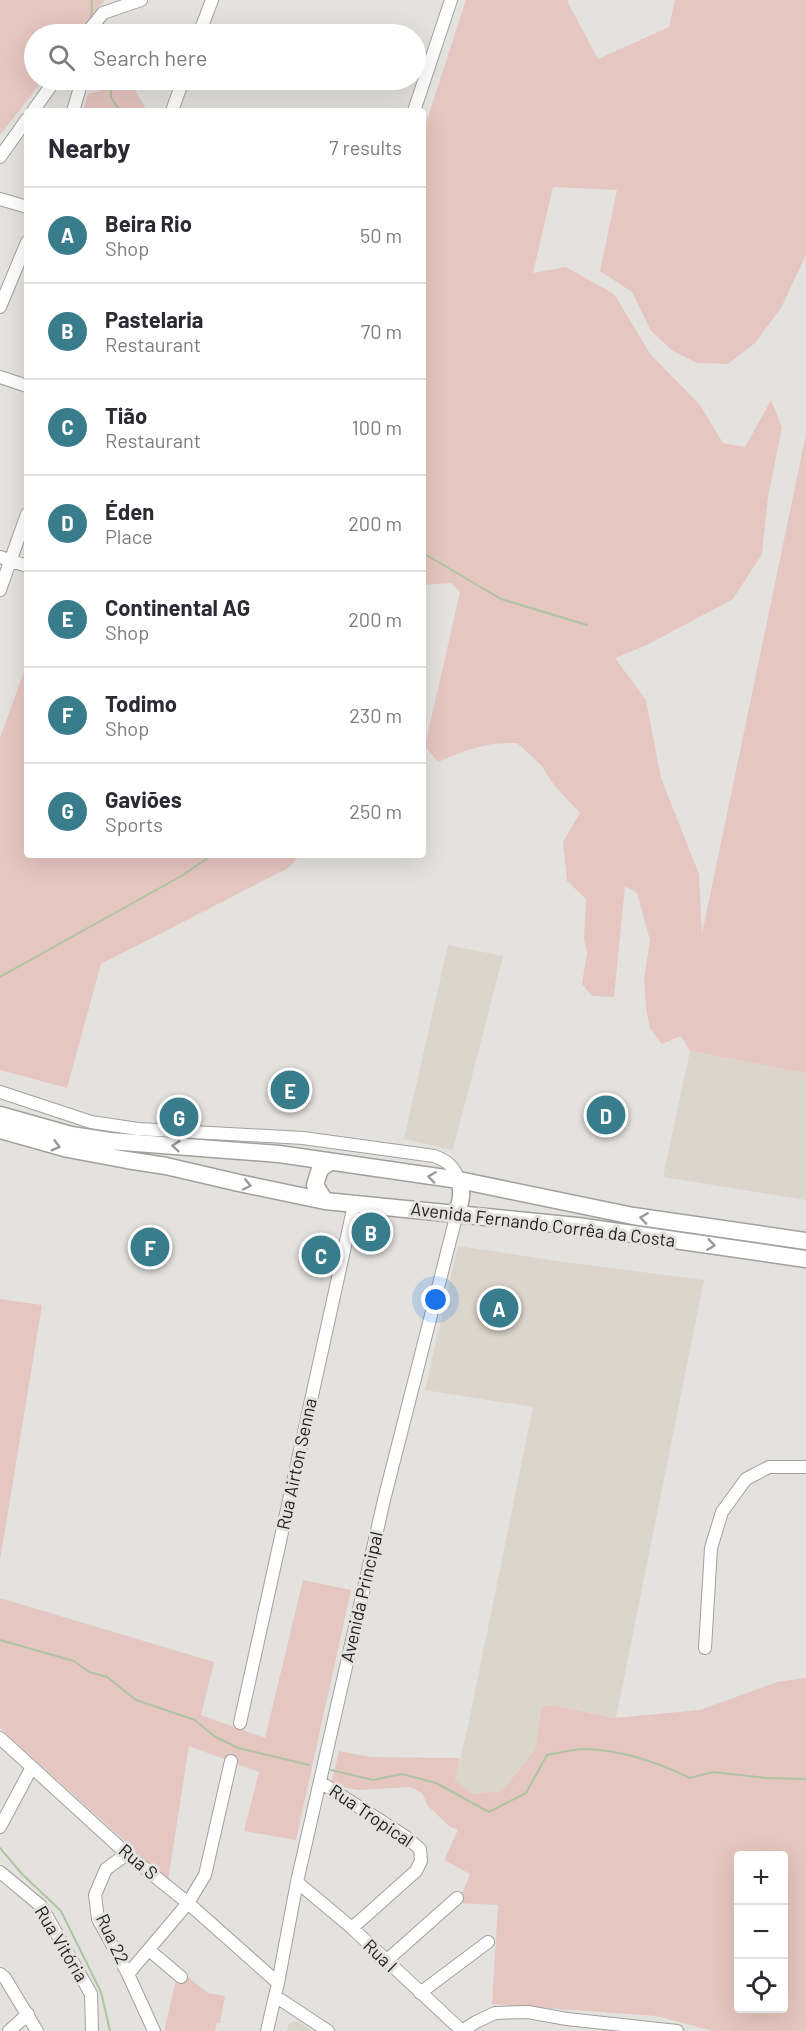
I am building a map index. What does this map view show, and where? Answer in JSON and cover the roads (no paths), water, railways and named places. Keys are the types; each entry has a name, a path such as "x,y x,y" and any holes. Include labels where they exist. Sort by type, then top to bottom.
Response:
{"highway":[{"name":"Avenida Fernando Corrêa da Costa","path":"0,1115 71,1135 279,1154 459,1180 622,1214 806,1241"},
{"name":"Avenida Fernando Corrêa da Costa","path":"0,1130 68,1149 166,1166 325,1201 578,1226 806,1259"},
{"path":"325,1201 315,1185 320,1169 330,1162"},
{"path":"457,1213 462,1200 459,1180"}],"street":[{"path":"94,24 103,12 141,0"},
{"path":"204,24 212,0"},
{"path":"426,75 451,0"},
{"path":"35,108 49,90"},
{"path":"74,108 79,90"},
{"path":"173,108 179,90"},
{"path":"415,108 421,90"},
{"path":"0,157 24,123"},
{"path":"0,200 24,206"},
{"path":"0,307 24,249"},
{"path":"0,377 24,385"},
{"path":"0,590 5,559 24,520"},
{"path":"5,559 24,565"},
{"path":"0,1092 91,1122 138,1129 303,1138 434,1156 445,1160 454,1169 459,1180"},
{"path":"223,1150 225,1133"},
{"name":"Rua Airton Senna","path":"240,1723 354,1204"},
{"name":"Avenida Principal","path":"267,2031 297,1882 384,1500 457,1213"},
{"path":"705,1648 711,1548 722,1512 746,1479 769,1467 804,1466"},
{"name":"Rua S","path":"0,1738 127,1854 188,1903 276,1990 328,2031"},
{"path":"128,1974 188,1903 205,1875 231,1761"},
{"path":"0,1827 32,1767"},
{"name":"Rua Tropical","path":"320,1782 406,1837 420,1849 421,1861 416,1871 352,1928"},
{"name":"Rua 22","path":"127,1854 106,1869 95,1895 98,1919 128,1974 154,2031"},
{"name":"Rua Vitória","path":"0,1872 41,1906 91,1994 92,2031"},
{"name":"Rua I","path":"297,1882 352,1928 462,2031"},
{"path":"386,1961 457,1898"},
{"path":"420,1993 488,1942"},
{"path":"149,1950 181,1977"},
{"path":"0,1974 5,1978 37,2031"},
{"path":"462,2031 495,2013 528,2012 567,2019 677,2031"},
{"path":"0,2027 8,2031 28,2014"},
{"path":"567,2019 580,2031"}],"waterway":[{"path":"91,21 92,0"},
{"path":"111,90 111,97 118,108"},
{"path":"426,555 501,599 587,625"},
{"path":"0,977 183,875 208,858"},
{"path":"0,1640 74,1661 89,1672 107,1677 136,1700 195,1720 214,1736 238,1748 309,1765"},
{"path":"331,1770 373,1780 402,1774 436,1783 489,1812 526,1793 547,1755 585,1749 625,1754 652,1762 690,1778 713,1772 766,1778 806,1779"},
{"path":"0,1848 22,1874 61,1911 101,1992 110,2031"}],"place":[{"name":"Continental AG","path":"290,1090"},
{"name":"Éden","path":"606,1115"},
{"name":"Gaviões","path":"179,1117"},
{"name":"Pastelaria","path":"371,1232"},
{"name":"Todimo","path":"150,1247"},
{"name":"Tião","path":"321,1255"},
{"name":"Beira Rio","path":"499,1308"}]}
